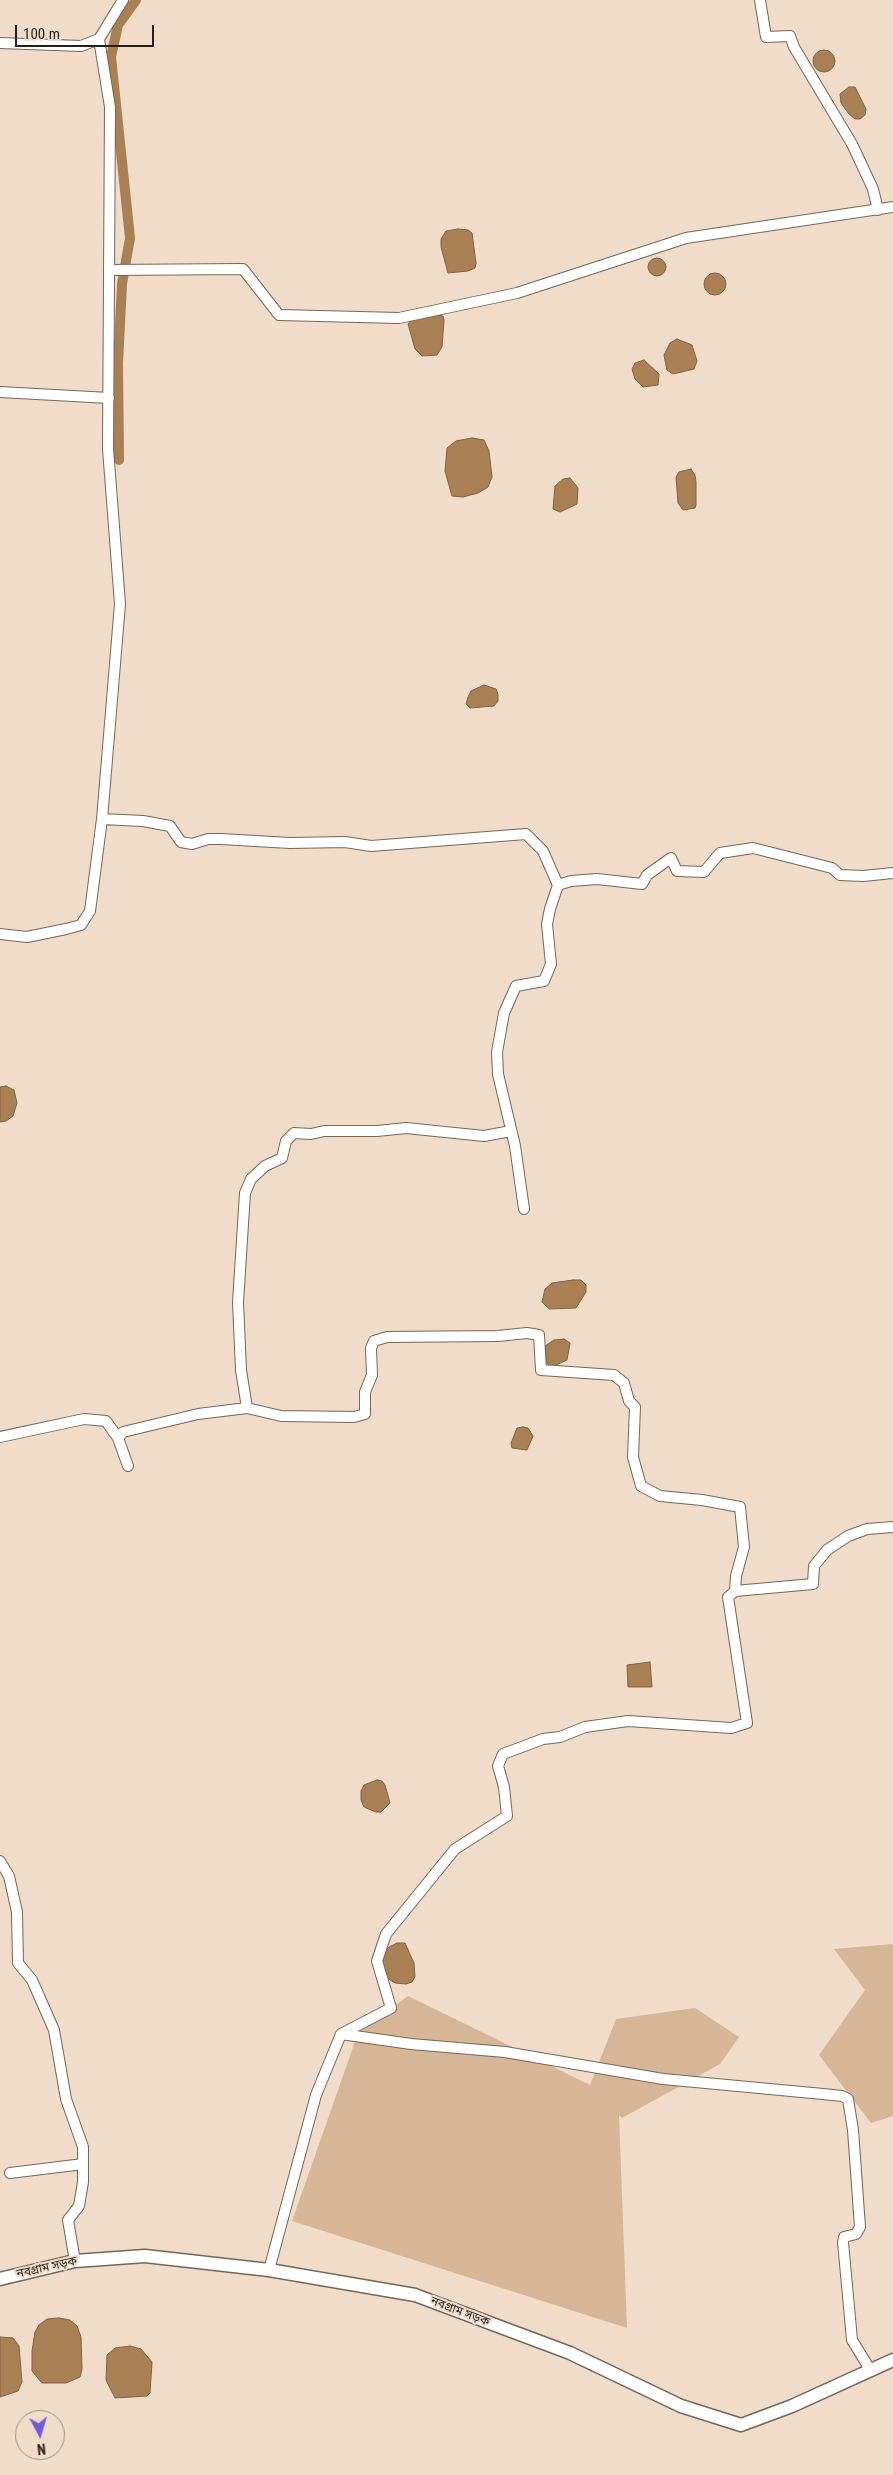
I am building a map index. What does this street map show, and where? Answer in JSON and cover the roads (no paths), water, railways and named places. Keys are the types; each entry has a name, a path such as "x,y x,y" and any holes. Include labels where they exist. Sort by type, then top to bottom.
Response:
{"main road":[{"name":"নবগ্রাম সড়ক","path":"0,2279 74,2261 145,2256 269,2270 415,2295 570,2353 680,2406 741,2425 893,2360"}],"street":[{"path":"0,934 27,937 81,925 90,911 102,819 120,604 108,449 114,270 110,107 99,40 123,0"},
{"path":"760,0 766,37 790,36 794,47 852,144 873,189 878,210"},
{"path":"0,43 81,46 99,40"},
{"path":"114,270 244,269 279,315 400,318 517,293 686,238 893,207"},
{"path":"0,392 109,398"},
{"path":"102,819 143,821 170,826 181,842 192,844 221,839 345,842 371,846 526,834 543,851 558,885 547,924 551,964 544,981 516,986 504,1013 497,1052 498,1074 511,1131 524,1208"},
{"path":"558,885 571,881 598,879 642,884 647,875 671,858 678,871 704,872 720,854 753,848 832,868 840,875 863,876 893,873"},
{"path":"247,1408 241,1370 238,1302 245,1193 251,1179 265,1166 282,1158 286,1140 294,1133 310,1134 324,1131 377,1131 406,1128 484,1136 511,1131"},
{"path":"118,1438 123,1432 198,1414 247,1408 281,1416 354,1417 365,1414 365,1392 372,1375 371,1348 374,1341 388,1337 498,1336 527,1333 539,1335 541,1370 614,1375 624,1383 629,1401 635,1407 633,1457 641,1486 660,1496 702,1500 740,1507 744,1547 736,1576 735,1591"},
{"path":"0,1437 84,1419 106,1420 118,1438 128,1466"},
{"path":"269,2270 316,2095 340,2034 391,2008 378,1961 386,1934 454,1849 507,1816 504,1787 498,1766 503,1754 543,1739 560,1737 584,1728 628,1720 732,1728 747,1724 728,1597 735,1591 813,1584 814,1566 827,1550 848,1536 868,1529 893,1527"},
{"path":"0,1861 9,1876 17,1912 18,1963 32,1980 54,2030 66,2099 83,2147 79,2206 68,2220 74,2261"},
{"path":"340,2034 411,2044 505,2052 663,2080 823,2094 842,2096 848,2099 853,2130 860,2227 856,2234 844,2237 843,2242 852,2340 871,2371"},
{"path":"10,2173 83,2164"}],"waterway":[{"path":"119,460 118,363 122,284 130,238 111,57 118,25 136,0"}]}
